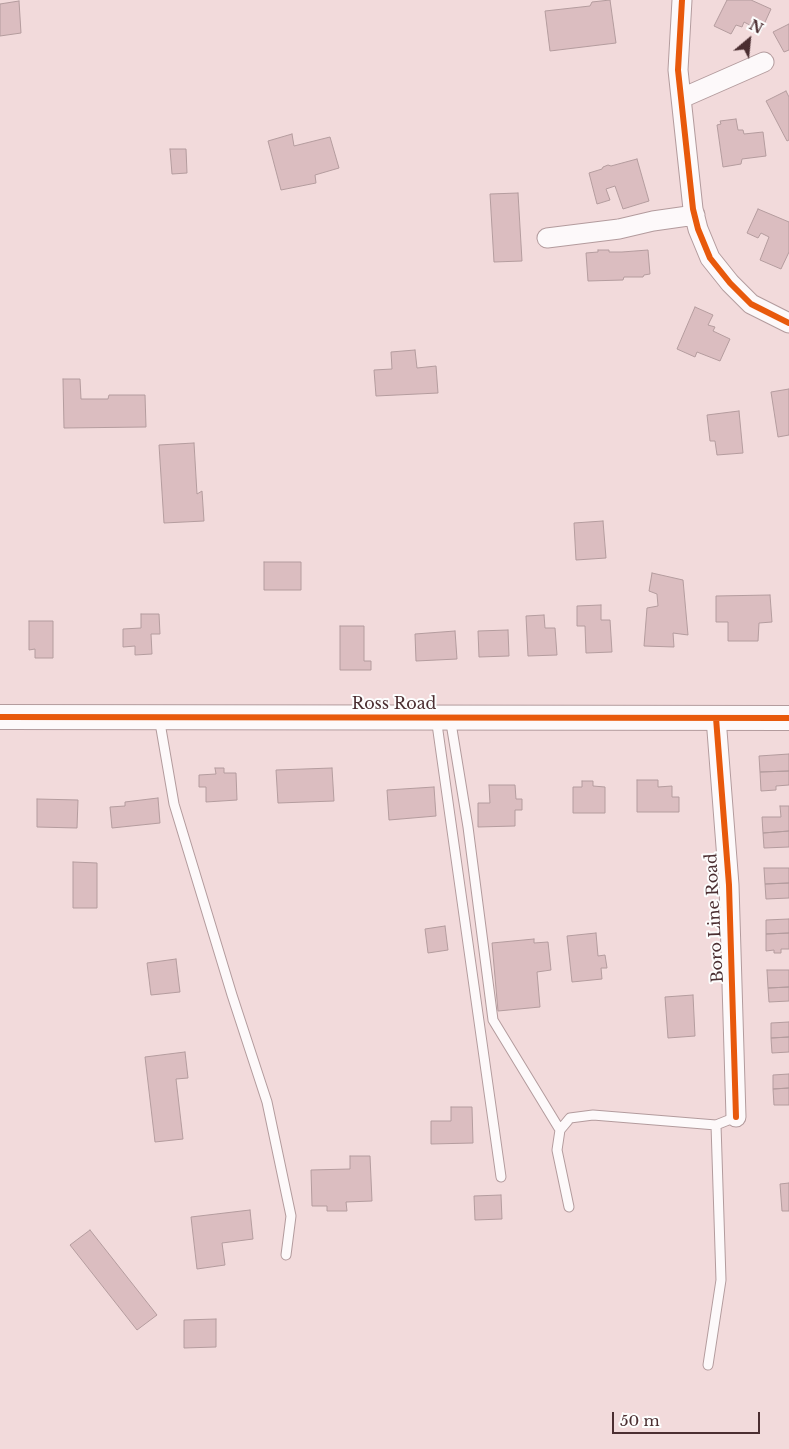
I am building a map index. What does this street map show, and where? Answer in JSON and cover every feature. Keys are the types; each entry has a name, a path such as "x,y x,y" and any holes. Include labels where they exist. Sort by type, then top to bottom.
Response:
{"street":[{"path":"682,0 678,70 695,215 701,238 710,258 730,283 751,304 789,323"},
{"path":"682,98 764,62"},
{"path":"547,238 619,229 653,221 695,215"},
{"name":"Ross Road","path":"0,717 789,718"},
{"name":"Boro Line Road","path":"716,718 729,885 736,1117"}],"lane":[{"path":"159,717 174,804 230,990 268,1102 291,1216 286,1255"},
{"path":"443,717 468,828 492,1020 560,1130"},
{"path":"443,717 501,1177"},
{"path":"569,1207 557,1150 560,1130 570,1118 593,1115 716,1125 736,1117"},
{"path":"708,1365 721,1280 716,1125"}],"building":[{"path":"610,0 616,43 550,51 545,11 590,6 592,2"},
{"path":"727,0 751,0 771,9 761,31 744,22 742,27 736,25 731,34 714,26"},
{"path":"19,1 21,33 0,36 0,4"},
{"path":"789,24 789,50 784,52 773,32"},
{"path":"786,91 789,97 789,140 787,141 766,101"},
{"path":"736,119 738,130 743,130 744,134 763,132 766,156 742,159 741,164 723,167 717,125 721,124 720,121"},
{"path":"292,134 294,146 330,137 339,168 315,175 316,183 281,190 268,141"},
{"path":"170,149 186,149 187,173 172,174"},
{"path":"637,159 649,201 623,209 615,186 606,189 610,200 597,204 589,173 608,165 611,166"},
{"path":"518,193 522,261 494,262 490,194"},
{"path":"758,209 789,222 789,252 781,269 760,260 769,237 761,233 758,238 747,233"},
{"path":"598,250 622,252 648,250 650,274 643,277 624,277 623,280 588,281 586,253 598,252"},
{"path":"695,307 713,315 708,325 715,327 713,331 730,339 720,361 697,352 695,357 677,349"},
{"path":"415,350 417,368 436,366 438,393 376,396 374,370 392,369 391,352"},
{"path":"63,379 80,379 81,399 108,399 109,395 145,395 146,427 64,428"},
{"path":"789,389 789,435 778,437 771,392"},
{"path":"739,411 743,453 717,455 715,441 710,441 707,415"},
{"path":"194,443 197,494 202,491 204,521 164,523 159,445"},
{"path":"603,521 606,558 576,560 574,523"},
{"path":"264,562 301,562 301,590 264,590"},
{"path":"652,573 683,580 688,635 673,633 674,647 644,646 647,608 658,606 657,594 649,591"},
{"path":"770,595 772,622 759,623 758,641 728,641 728,622 716,622 716,596"},
{"path":"601,605 601,620 610,620 612,652 586,653 585,626 577,626 577,606"},
{"path":"141,614 159,614 160,634 151,634 152,654 135,655 135,646 123,647 123,629 141,628"},
{"path":"544,615 545,628 555,628 557,655 528,656 526,616"},
{"path":"29,621 53,621 53,658 35,658 35,649 29,650"},
{"path":"340,626 364,626 364,661 371,661 371,670 340,670"},
{"path":"508,630 509,656 479,657 478,631"},
{"path":"455,631 457,659 416,661 415,634"},
{"path":"789,754 789,771 760,772 759,756"},
{"path":"215,768 224,768 224,773 236,773 237,800 206,802 206,787 199,787 199,775 216,774"},
{"path":"332,768 334,801 278,803 276,770"},
{"path":"789,771 789,785 776,786 776,790 761,791 760,772"},
{"path":"637,780 658,780 658,787 672,786 672,797 679,797 679,812 637,812"},
{"path":"582,781 593,781 593,786 605,787 605,813 573,813 573,787 582,787"},
{"path":"489,785 515,785 516,799 522,799 522,810 515,810 515,826 478,827 478,803 490,803"},
{"path":"434,787 436,816 389,820 387,790"},
{"path":"158,798 160,823 112,828 110,807 125,806 125,802"},
{"path":"37,799 78,800 77,828 37,827"},
{"path":"780,806 789,806 789,831 763,833 762,817 781,817"},
{"path":"789,831 789,847 764,848 763,833"},
{"path":"73,862 97,863 97,908 73,908"},
{"path":"764,868 789,868 789,883 765,884"},
{"path":"789,883 789,898 766,899 765,884"},
{"path":"789,919 789,933 766,934 766,920"},
{"path":"445,926 448,950 428,953 425,929"},
{"path":"596,933 598,956 605,955 607,968 601,968 602,979 572,982 567,936"},
{"path":"789,933 789,949 781,949 781,953 774,953 774,950 766,951 766,934"},
{"path":"534,939 534,943 548,942 551,970 537,972 540,1007 498,1011 492,943"},
{"path":"176,959 180,992 151,995 147,963"},
{"path":"767,970 789,970 789,987 768,988"},
{"path":"789,987 789,1001 769,1002 768,988"},
{"path":"693,995 695,1036 668,1038 665,997"},
{"path":"789,1022 789,1037 771,1038 771,1023"},
{"path":"789,1037 789,1052 772,1053 771,1038"},
{"path":"185,1052 188,1078 176,1079 183,1139 155,1142 145,1057"},
{"path":"789,1074 789,1088 773,1089 773,1075"},
{"path":"789,1088 789,1105 774,1105 773,1089"},
{"path":"451,1107 472,1107 473,1143 431,1144 431,1121 451,1121"},
{"path":"350,1156 370,1156 372,1201 346,1202 347,1211 327,1211 327,1206 312,1206 311,1170 350,1169"},
{"path":"789,1183 789,1211 782,1211 780,1184"},
{"path":"501,1195 502,1219 475,1220 474,1196"},
{"path":"250,1210 253,1239 222,1243 225,1265 197,1269 191,1217"},
{"path":"90,1230 157,1315 137,1330 70,1245"},
{"path":"216,1319 216,1347 184,1348 184,1320"}],"cycle path":[{"path":"682,0 678,70 693,209 698,229 710,258 730,283 751,304 789,323"},
{"path":"0,717 789,718"},
{"path":"716,718 729,885 736,1117"}]}
